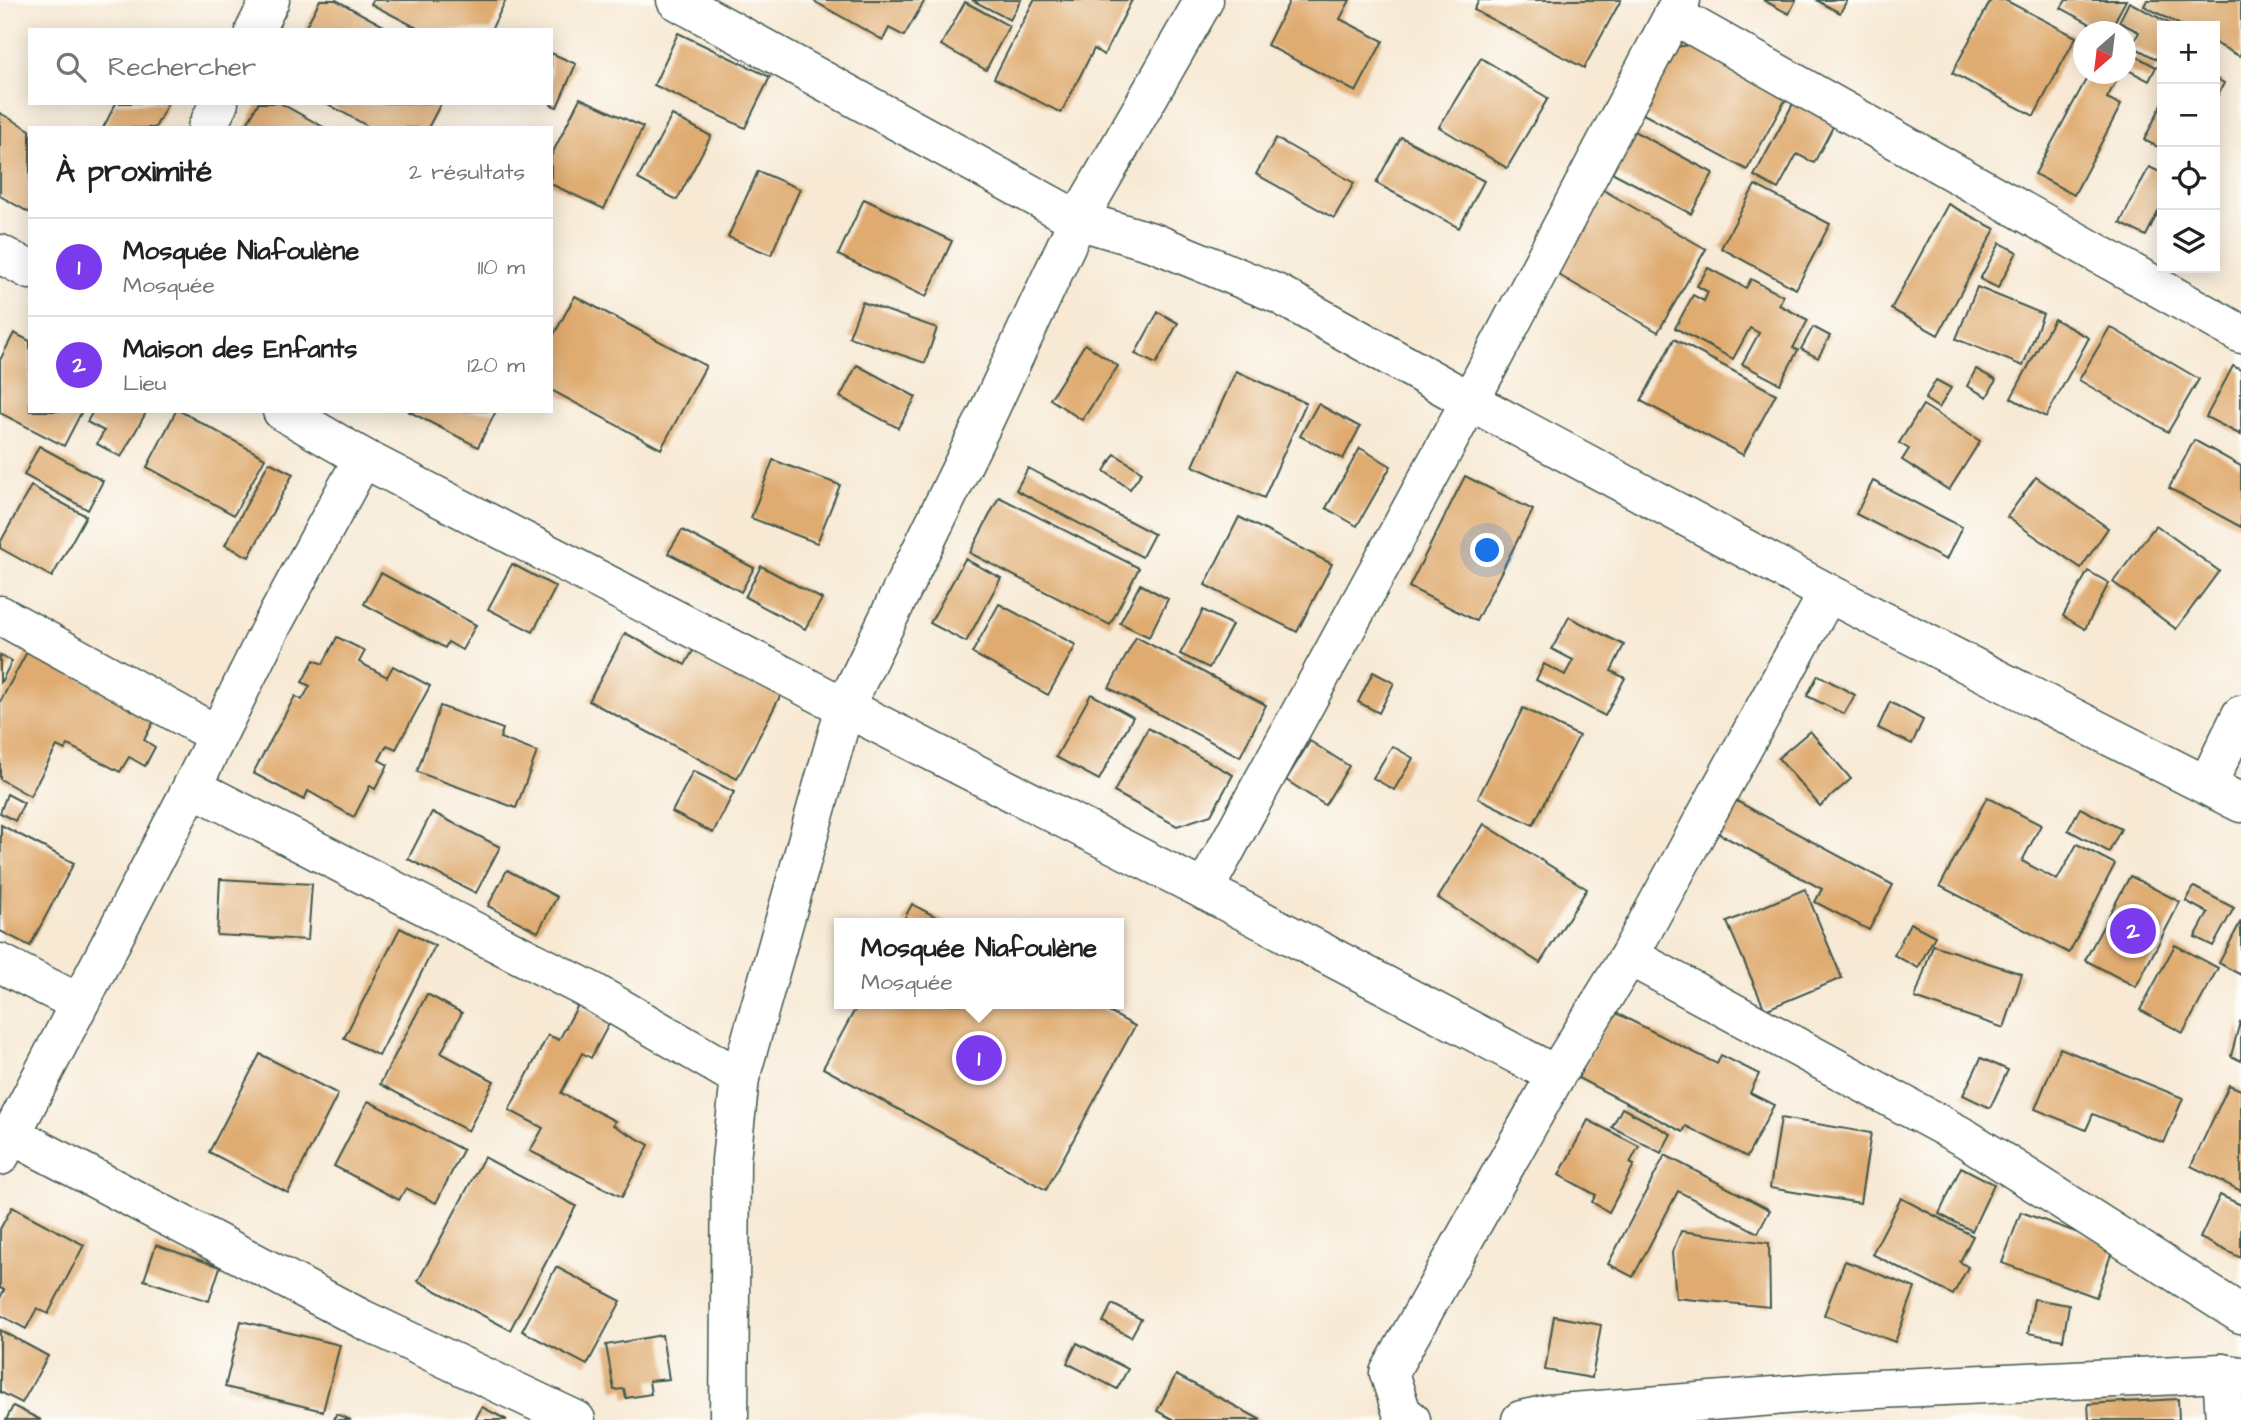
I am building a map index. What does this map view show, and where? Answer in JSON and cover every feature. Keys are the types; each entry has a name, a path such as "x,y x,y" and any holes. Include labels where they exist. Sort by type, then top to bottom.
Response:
{"street":[{"path":"256,28 270,0"},
{"path":"676,0 1078,220 1155,243 1278,294 1470,401 1828,593 2241,803"},
{"path":"729,1420 731,1160 740,1077 845,708 1078,220 1203,0"},
{"path":"1204,890 1470,401 1678,7 2241,334"},
{"path":"208,126 218,105"},
{"path":"0,254 28,269"},
{"path":"285,413 363,458 845,708 1204,890 1556,1075"},
{"path":"363,458 270,631 192,788 6,1146 576,1420"},
{"path":"1411,1420 1402,1413 1389,1373 1556,1075 1629,956 1828,593"},
{"path":"0,615 217,735"},
{"path":"2207,785 2241,715"},
{"path":"192,788 591,991 740,1077"},
{"path":"1629,956 1965,1138 2241,1314"},
{"path":"0,963 79,1003"},
{"path":"1538,1418 1837,1406 2232,1375 2225,1420"}],"building":[{"path":"320,0 336,0 387,28 305,28"},
{"path":"373,0 506,0 492,28 417,28 371,4"},
{"path":"812,0 925,0 904,36 889,28 883,40"},
{"path":"972,0 1021,0 1010,20"},
{"path":"1034,0 1132,0 1104,55 1094,49 1061,113 994,78"},
{"path":"1290,0 1350,0 1340,19 1383,41 1356,92 1267,45"},
{"path":"1479,0 1621,0 1584,68 1474,10"},
{"path":"1763,0 1796,0 1789,14"},
{"path":"1816,0 1847,0 1840,13"},
{"path":"1991,0 2005,0 2073,35 2073,43 2034,116 1952,73"},
{"path":"2066,0 2126,0 2115,21 2085,21 2061,8"},
{"path":"2147,0 2241,0 2241,53 2239,56 2220,46 2220,21 2172,21 2144,6"},
{"path":"965,2 1009,26 986,70 941,45"},
{"path":"2129,2 2165,21 2157,21 2157,59 2136,48 2139,32 2136,30 2136,21 2120,21"},
{"path":"678,33 770,77 745,128 654,85"},
{"path":"1694,44 1788,95 1747,170 1634,109 1666,49"},
{"path":"553,54 576,64 557,107 551,105"},
{"path":"2136,56 2156,67 2149,81 2136,74"},
{"path":"1481,58 1548,98 1507,168 1439,127"},
{"path":"2084,84 2115,84 2107,98 2121,105 2074,195 2035,174"},
{"path":"580,98 643,127 604,209 553,185 553,152"},
{"path":"1795,100 1835,123 1814,163 1797,154 1778,189 1754,176"},
{"path":"115,105 167,105 156,126 104,126"},
{"path":"257,105 284,105 321,126 246,126"},
{"path":"330,105 440,105 429,126 367,126"},
{"path":"0,113 28,129 28,212 0,196"},
{"path":"2157,114 2157,146 2144,140"},
{"path":"672,115 711,136 677,200 638,179"},
{"path":"1628,128 1713,173 1691,214 1606,169"},
{"path":"1401,137 1484,181 1459,228 1376,183"},
{"path":"1276,138 1354,183 1334,218 1256,174"},
{"path":"2149,167 2157,171 2157,214 2146,236 2120,223"},
{"path":"758,171 800,189 771,255 728,237"},
{"path":"1755,185 1830,224 1796,289 1721,248"},
{"path":"1598,187 1706,249 1658,332 1550,270"},
{"path":"864,199 952,241 926,297 838,255"},
{"path":"1948,204 1995,229 1938,335 1891,309"},
{"path":"2000,243 2017,252 1998,288 1980,279"},
{"path":"1708,268 1746,288 1751,279 1783,296 1779,305 1808,320 1793,348 1798,350 1780,384 1742,364 1759,333 1750,328 1733,359 1675,328 1693,295 1704,301 1708,292 1697,286"},
{"path":"1977,287 2043,314 2023,366 1956,339"},
{"path":"575,296 706,366 661,449 553,391 553,336"},
{"path":"862,302 937,328 925,363 849,337"},
{"path":"1158,312 1178,323 1156,364 1135,354"},
{"path":"2054,319 2089,338 2046,417 2011,398"},
{"path":"1813,327 1830,336 1818,358 1801,349"},
{"path":"2110,327 2199,379 2168,432 2079,380"},
{"path":"14,333 28,340 28,413 81,413 64,446 0,413 0,360"},
{"path":"1674,339 1776,394 1743,455 1641,401"},
{"path":"1085,344 1118,366 1082,420 1050,399"},
{"path":"857,365 916,397 898,428 840,397"},
{"path":"2233,366 2241,370 2241,435 2206,417"},
{"path":"1976,369 1996,380 1987,397 1967,386"},
{"path":"1236,371 1306,403 1264,498 1193,466"},
{"path":"1936,380 1951,388 1939,408 1925,399"},
{"path":"1318,404 1360,427 1343,459 1300,436"},
{"path":"1923,405 1980,441 1949,490 1902,460 1909,449 1899,443"},
{"path":"92,413 146,413 121,457 97,444 104,431 87,422"},
{"path":"175,413 184,413 265,458 234,515 147,467"},
{"path":"412,413 495,413 478,447"},
{"path":"2194,440 2241,466 2241,527 2169,488"},
{"path":"39,446 103,481 88,510 24,475"},
{"path":"1360,448 1391,466 1357,526 1326,508"},
{"path":"1115,454 1142,472 1130,489 1104,471"},
{"path":"773,460 840,485 817,543 751,518"},
{"path":"269,462 293,474 249,557 225,545"},
{"path":"1028,468 1154,534 1142,557 1016,490"},
{"path":"1465,476 1533,510 1476,621 1409,587"},
{"path":"2036,477 2108,528 2081,568 2007,517"},
{"path":"1873,481 1962,527 1946,560 1856,514"},
{"path":"31,486 86,516 52,577 0,548 0,543"},
{"path":"999,497 1139,568 1110,625 970,553"},
{"path":"1239,517 1332,564 1297,632 1205,585"},
{"path":"2156,525 2219,571 2176,629 2113,582"},
{"path":"682,530 754,568 741,592 668,553"},
{"path":"965,559 1001,578 966,642 930,623"},
{"path":"512,564 556,587 533,632 488,609"},
{"path":"761,566 822,599 805,629 745,597"},
{"path":"2088,571 2109,583 2085,629 2063,616"},
{"path":"381,573 476,625 462,650 448,642 445,648 364,604"},
{"path":"1140,584 1168,599 1149,637 1120,623"},
{"path":"999,604 1076,645 1048,695 972,653"},
{"path":"1203,610 1232,625 1209,668 1180,654"},
{"path":"1569,617 1624,645 1611,671 1625,678 1605,716 1536,680 1544,664 1565,675 1573,660 1552,649"},
{"path":"625,633 685,665 700,638 787,683 737,779 589,701"},
{"path":"337,637 365,651 359,662 387,677 393,666 430,686 396,749 387,745 379,760 388,765 375,789 370,786 354,817 308,791 304,800 253,773 295,696 302,700 310,686 302,682 314,660 323,664"},
{"path":"1136,637 1266,705 1240,757 1109,688"},
{"path":"28,650 155,719 144,740 155,747 145,766 129,757 120,772 68,745 65,750 57,746 30,796 0,779 0,702"},
{"path":"0,655 12,661 0,684"},
{"path":"1373,672 1394,683 1379,713 1358,702"},
{"path":"1818,675 1855,695 1844,714 1807,696"},
{"path":"1091,694 1133,717 1099,780 1056,757"},
{"path":"1890,702 1923,720 1912,744 1878,728"},
{"path":"440,706 503,729 500,738 537,752 516,808 417,772"},
{"path":"1523,708 1579,736 1533,825 1478,798"},
{"path":"1148,728 1233,775 1211,815 1177,826 1114,792"},
{"path":"1810,731 1851,779 1820,806 1778,758"},
{"path":"1310,741 1349,766 1325,805 1286,780"},
{"path":"1392,746 1413,758 1394,790 1373,778"},
{"path":"693,771 734,792 713,833 672,812"},
{"path":"7,794 24,803 15,821 0,813"},
{"path":"1987,797 2041,825 2022,861 2057,880 2077,844 2115,864 2069,953 1940,886"},
{"path":"1731,798 1893,885 1869,930 1815,902 1822,889 1714,831"},
{"path":"2080,808 2121,829 2109,852 2068,830"},
{"path":"432,812 500,847 476,893 408,859"},
{"path":"1484,824 1587,889 1540,963 1438,898"},
{"path":"1,825 74,863 30,946 0,931"},
{"path":"507,870 557,897 538,932 488,906"},
{"path":"2130,876 2180,902 2136,987 2085,960"},
{"path":"220,879 312,884 308,940 217,935"},
{"path":"2194,887 2234,908 2213,946 2195,937 2208,913 2186,901"},
{"path":"1805,889 1842,978 1765,1010 1727,922"},
{"path":"912,904 938,918 905,918"},
{"path":"2241,921 2241,975 2219,963"},
{"path":"1910,923 1935,936 1918,968 1894,955"},
{"path":"400,928 435,946 379,1056 344,1038"},
{"path":"1933,945 2022,974 2004,1028 1915,998"},
{"path":"2175,945 2218,968 2183,1033 2140,1010"},
{"path":"427,994 462,1013 441,1053 494,1081 468,1131 380,1084"},
{"path":"578,1005 610,1022 591,1058 582,1053 561,1093 615,1121 613,1125 649,1145 622,1197 530,1151 543,1128 509,1110 548,1035 559,1040"},
{"path":"855,1009 1103,1009 1135,1026 1046,1190 823,1068"},
{"path":"1612,1011 1717,1064 1721,1055 1759,1074 1750,1093 1774,1105 1747,1157 1686,1126 1683,1132 1578,1078"},
{"path":"2241,1023 2241,1061 2231,1056"},
{"path":"2060,1048 2183,1098 2164,1143 2093,1114 2086,1130 2035,1109"},
{"path":"260,1054 338,1094 288,1193 209,1152"},
{"path":"1981,1058 2008,1070 1990,1108 1963,1095"},
{"path":"2229,1085 2241,1090 2241,1191 2191,1166"},
{"path":"368,1101 463,1150 436,1203 406,1188 399,1200 334,1166"},
{"path":"1622,1108 1671,1134 1661,1153 1612,1127"},
{"path":"1781,1118 1871,1133 1860,1203 1770,1188"},
{"path":"1588,1120 1639,1146 1630,1163 1634,1165 1609,1212 1592,1202 1596,1195 1559,1175"},
{"path":"1665,1155 1770,1210 1758,1233 1678,1191 1633,1277 1608,1264"},
{"path":"484,1157 576,1206 510,1330 418,1281"},
{"path":"1961,1167 1994,1184 1972,1231 1939,1214"},
{"path":"2220,1195 2241,1205 2241,1258 2200,1238"},
{"path":"1901,1198 1973,1236 1960,1262 1968,1267 1953,1295 1872,1254"},
{"path":"12,1207 84,1245 48,1314 37,1308 26,1329 0,1315 0,1298 4,1290 0,1288 0,1229"},
{"path":"2021,1212 2114,1246 2096,1297 2002,1263"},
{"path":"1681,1231 1769,1243 1770,1307 1676,1298 1672,1253"},
{"path":"156,1245 220,1267 209,1301 144,1280"},
{"path":"1845,1261 1915,1288 1895,1342 1824,1315"},
{"path":"556,1267 621,1301 587,1365 522,1331"},
{"path":"2034,1299 2069,1305 2063,1340 2028,1333"},
{"path":"1112,1304 1141,1319 1131,1337 1103,1322"},
{"path":"1554,1316 1601,1325 1592,1378 1545,1370"},
{"path":"241,1321 340,1345 323,1411 225,1387"},
{"path":"0,1330 48,1356 22,1403 0,1392"},
{"path":"662,1335 669,1379 649,1381 651,1394 626,1398 624,1389 614,1390 606,1345"},
{"path":"1077,1343 1128,1369 1117,1389 1067,1363"},
{"path":"1176,1375 1261,1420 1174,1420 1157,1411"},
{"path":"2178,1399 2179,1420 2089,1420 2088,1404"},
{"path":"13,1406 41,1420 6,1420"},
{"path":"482,1407 507,1420 475,1420"},
{"path":"336,1414 351,1420 334,1420"}],"place":[{"name":"Maison des Enfants","path":"2133,931"},
{"name":"Mosquée Niafoulène","path":"979,1058"}]}
